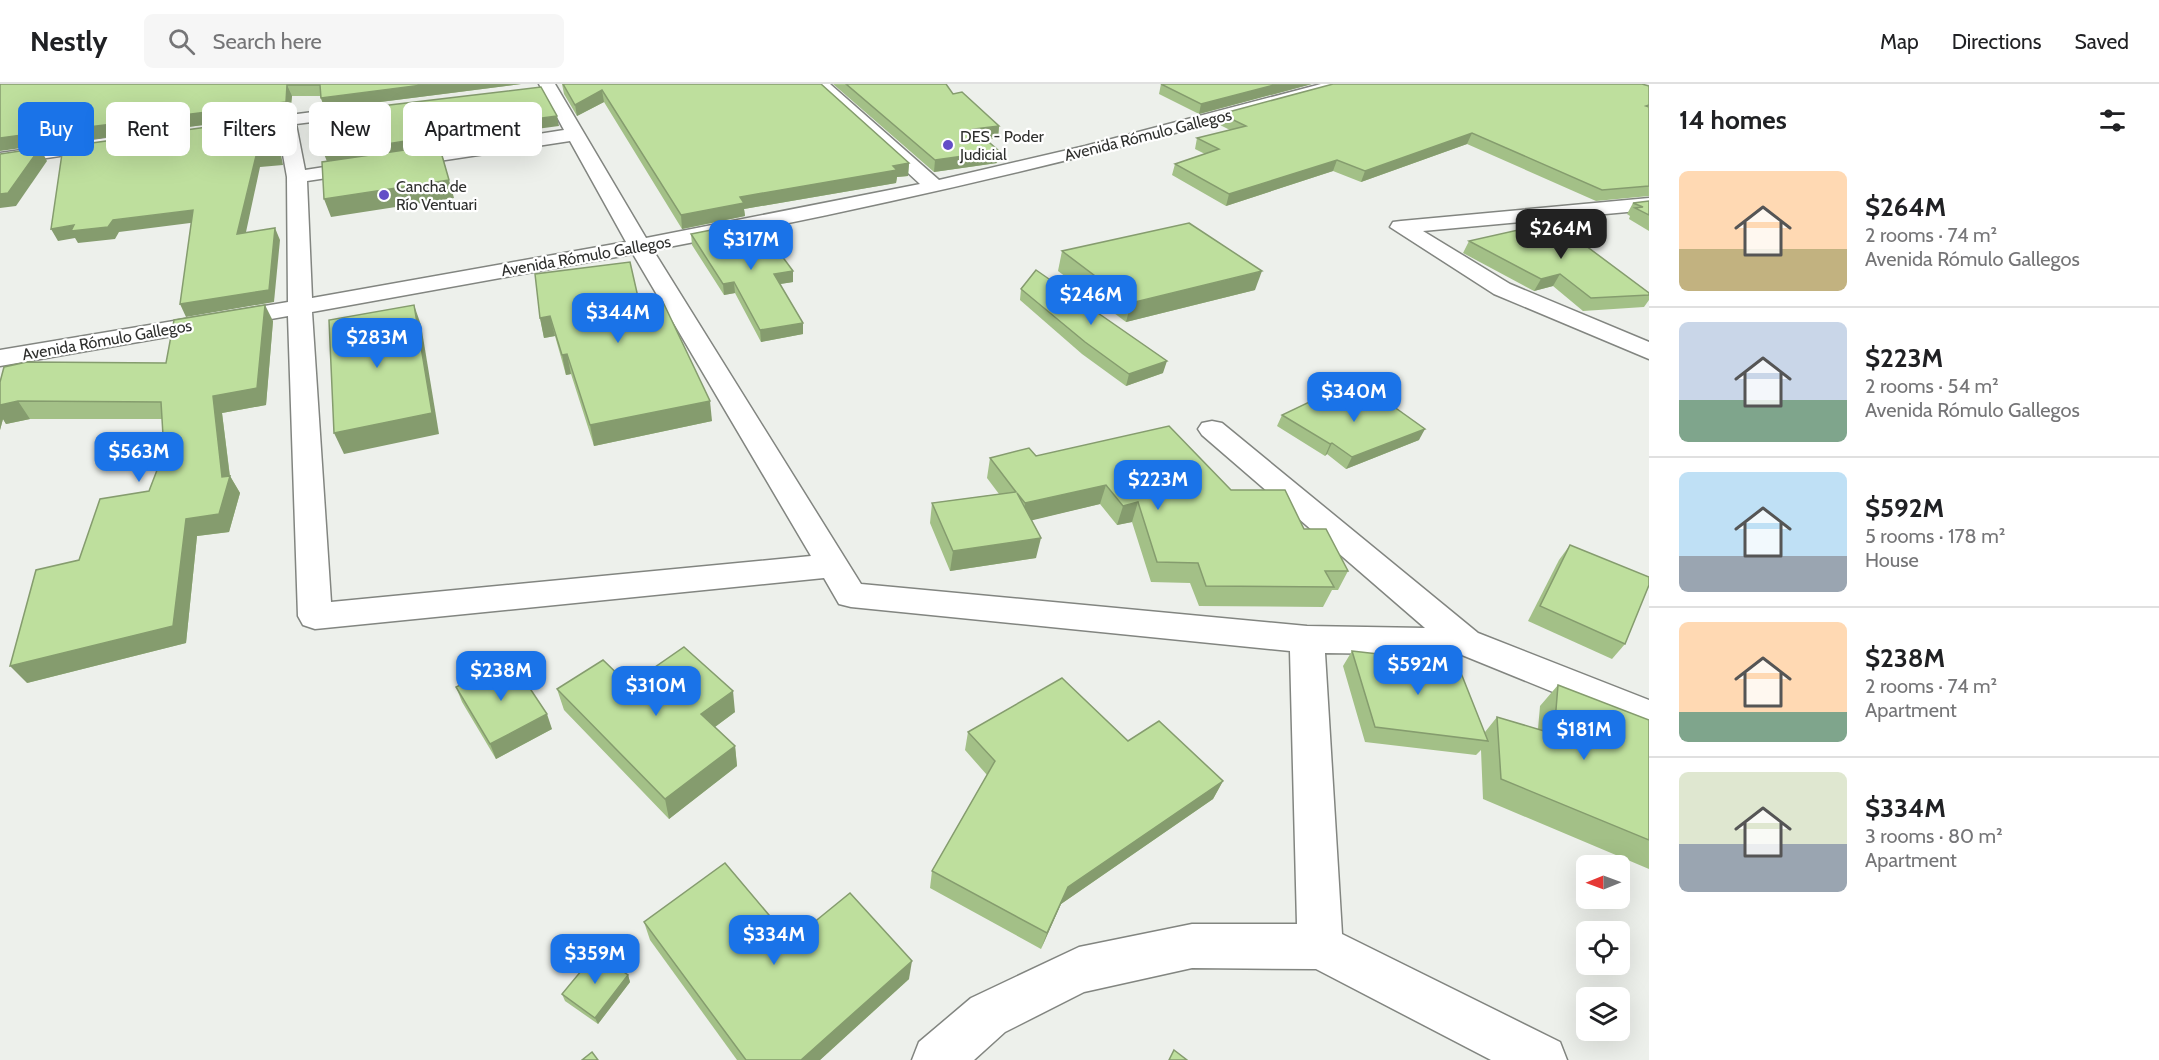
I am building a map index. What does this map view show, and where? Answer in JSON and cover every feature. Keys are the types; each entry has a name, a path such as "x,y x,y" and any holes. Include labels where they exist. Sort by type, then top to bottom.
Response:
{"street":[{"path":"820,84 935,187"},
{"name":"Avenida Rómulo Gallegos","path":"0,358 639,246 935,187 1194,124 1340,84"},
{"path":"549,88 639,246 851,595 1307,639 1465,642"},
{"path":"297,177 577,134"},
{"path":"0,159 106,145"},
{"path":"293,156 297,177 300,307 315,616 834,565"},
{"path":"1649,204 1401,227 1502,289 1649,351"},
{"path":"1212,429 1465,642 1649,716"},
{"path":"1307,639 1320,947"},
{"path":"937,1060 987,1015 1079,970 1192,946 1320,947 1542,1060"}],"building":[{"path":"0,84 430,84 321,98 320,85 287,85 286,102 202,102 202,113 190,114 190,102 106,102 106,125 94,126 94,102 18,102 18,136 0,138"},
{"path":"563,84 821,84 909,163 893,166 897,170 740,197 744,203 681,215 602,90 575,105"},
{"path":"846,84 946,84 953,94 962,92 999,126 974,129 999,151 935,160"},
{"path":"1161,84 1278,84 1201,104"},
{"path":"1333,84 1642,84 1649,86 1649,105 1646,106 1649,107 1649,186 1602,190 1472,133 1365,171 1337,160 1229,194 1175,164 1219,149 1197,138 1246,126 1221,114"},
{"path":"541,87 557,116 542,118 542,102 415,102"},
{"path":"403,103 403,141 391,143 391,105"},
{"path":"202,128 202,156 256,156 237,234 275,228 269,290 180,304 193,210 113,220 108,227 71,231 74,225 51,229 62,156 94,156 94,143 106,141 106,156 190,156 190,129"},
{"path":"403,150 403,156 442,156 449,180 324,199 322,162 363,156 391,156 391,152"},
{"path":"18,151 18,156 34,156 8,193 0,194 0,154"},
{"path":"1649,201 1649,215 1635,208 1643,207 1633,203"},
{"path":"756,221 793,271 774,274 803,323 760,330 734,282 723,284 691,234"},
{"path":"1554,222 1649,295 1591,298 1560,274 1541,279 1469,241"},
{"path":"1189,223 1262,271 1131,303 1062,251"},
{"path":"630,262 640,306 663,302 710,401 590,425 567,354 562,355 550,316 540,318 535,274"},
{"path":"1036,270 1167,361 1129,374 1085,342 1021,289"},
{"path":"265,305 257,388 213,396 222,477 230,476 219,514 186,519 173,626 10,666 36,570 79,560 100,499 149,491 164,452 161,402 18,401 0,405 0,382 4,367 27,362 166,363 174,320"},
{"path":"414,305 432,413 334,433 329,320"},
{"path":"1326,394 1342,403 1376,394 1425,429 1352,457 1282,415"},
{"path":"1169,426 1231,490 1285,490 1304,529 1326,529 1348,571 1325,571 1334,587 1206,586 1198,563 1157,562 1138,502 1123,506 1106,485 1025,503 1017,493 1041,538 953,551 932,503 1016,492 990,458 1029,448 1036,456"},
{"path":"1570,545 1649,577 1649,585 1625,644 1540,606"},
{"path":"684,647 733,691 701,714 735,746 665,799 557,689 603,660 629,685"},
{"path":"1352,651 1457,663 1488,741 1375,727"},
{"path":"511,660 547,714 490,744 456,687"},
{"path":"1062,678 1128,741 1159,721 1223,781 1068,887 1047,933 932,871 995,761 968,732"},
{"path":"1558,685 1649,720 1649,840 1501,779 1497,717 1554,734"},
{"path":"725,863 791,941 850,893 912,961 801,1060 746,1060 644,922"},
{"path":"596,953 628,975 595,1018 562,994"},
{"path":"1174,1050 1187,1060 1169,1060"},
{"path":"592,1052 598,1060 582,1060"}],"place":[{"name":"DES - Poder Judicial","path":"948,145"},
{"name":"Cancha de Río Ventuari","path":"384,195"}]}
